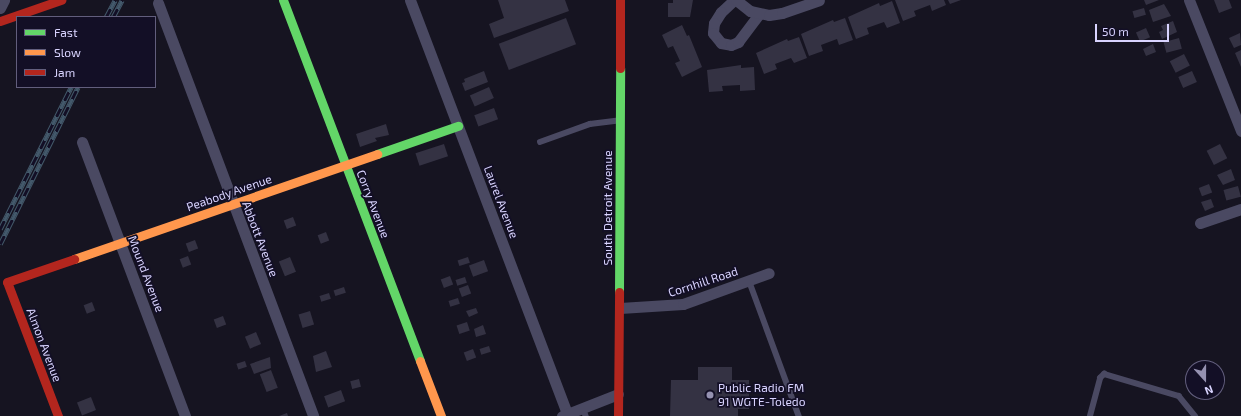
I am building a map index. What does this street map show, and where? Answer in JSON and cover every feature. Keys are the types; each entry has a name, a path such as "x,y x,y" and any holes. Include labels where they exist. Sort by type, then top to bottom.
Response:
{"street":[{"path":"0,8 4,0"},
{"path":"0,21 61,0"},
{"name":"Corry Avenue","path":"283,0 441,416"},
{"name":"Laurel Avenue","path":"410,0 566,415"},
{"name":"South Detroit Avenue","path":"618,416 621,120 620,0"},
{"path":"764,14 738,42 731,45 720,43 713,33 714,23 721,12 735,0 764,14 782,13 819,0"},
{"path":"1189,0 1241,131"},
{"name":"Abbott Avenue","path":"158,3 313,416"},
{"name":"Peabody Avenue","path":"7,282 458,126"},
{"name":"Mound Avenue","path":"82,142 186,416"},
{"path":"1200,223 1241,209"},
{"name":"Cornhill Road","path":"620,308 682,304 768,273"},
{"name":"Almon Avenue","path":"7,282 58,416"},
{"path":"566,415 584,412 618,394"}],"lane":[{"path":"540,142 590,124 621,120"},
{"path":"749,280 799,416"},
{"path":"1090,416 1100,378 1104,374 1180,396 1195,416"}],"building":[{"path":"498,0 565,0 569,11 494,38 489,24 504,18"},
{"path":"673,0 693,0 690,17 668,17 668,3 673,3"},
{"path":"895,0 944,0 946,5 932,11 930,5 914,11 916,16 903,21"},
{"path":"948,0 961,0 950,4"},
{"path":"1144,0 1159,0 1146,5"},
{"path":"1214,0 1229,0 1232,8 1219,13"},
{"path":"892,1 900,23 887,28 884,22 867,28 869,34 856,39 848,17 879,3 880,6"},
{"path":"1164,4 1171,16 1153,22 1149,10"},
{"path":"1144,8 1146,15 1134,18 1132,11"},
{"path":"566,18 576,44 509,70 499,44"},
{"path":"845,18 853,40 839,45 837,39 821,45 823,51 809,56 801,34 833,20 834,22"},
{"path":"1173,21 1177,32 1162,39 1159,32 1163,30 1161,26"},
{"path":"682,25 687,36 689,35 702,67 682,77 675,63 680,61 673,46 668,48 662,35"},
{"path":"1146,28 1150,37 1140,42 1136,32"},
{"path":"1240,33 1241,45 1234,48 1229,38"},
{"path":"799,37 807,58 794,63 791,58 775,64 777,69 764,74 756,53 787,39 788,41"},
{"path":"1179,38 1182,49 1166,53 1164,42"},
{"path":"1153,44 1156,52 1146,56 1143,49"},
{"path":"1241,50 1241,67 1235,53"},
{"path":"1184,54 1190,66 1176,73 1170,61"},
{"path":"741,65 741,68 754,67 755,90 740,91 740,85 722,86 723,91 709,92 707,70"},
{"path":"484,71 488,82 465,91 462,83 465,82 464,79"},
{"path":"1192,71 1197,82 1183,88 1178,77"},
{"path":"489,87 494,98 475,107 470,96"},
{"path":"494,108 498,119 478,126 474,115"},
{"path":"386,124 389,135 375,138 377,141 360,147 356,134"},
{"path":"444,144 448,156 419,166 415,153"},
{"path":"1220,144 1227,158 1214,165 1207,151"},
{"path":"1231,169 1235,180 1223,185 1217,175"},
{"path":"1209,184 1212,192 1202,196 1199,188"},
{"path":"1238,186 1241,197 1226,201 1224,190"},
{"path":"1211,199 1214,207 1205,211 1201,202"},
{"path":"293,217 296,225 287,229 284,221"},
{"path":"326,232 329,240 321,244 318,235"},
{"path":"195,240 198,248 189,252 186,244"},
{"path":"188,256 191,264 183,268 180,259"},
{"path":"290,257 296,272 285,276 279,261"},
{"path":"468,257 470,263 459,266 458,260"},
{"path":"484,260 488,271 473,277 469,265"},
{"path":"450,276 453,284 444,288 441,280"},
{"path":"465,277 467,283 457,286 455,280"},
{"path":"468,285 471,293 462,297 459,289"},
{"path":"344,287 346,293 335,296 334,290"},
{"path":"329,293 331,299 321,302 319,296"},
{"path":"458,298 460,304 450,307 448,301"},
{"path":"92,302 95,310 87,314 84,305"},
{"path":"476,308 478,313 469,317 466,311"},
{"path":"310,311 314,324 303,328 299,315"},
{"path":"223,316 226,324 217,328 214,320"},
{"path":"467,322 470,331 459,334 457,325"},
{"path":"483,325 486,334 476,337 474,329"},
{"path":"256,332 261,344 250,349 245,337"},
{"path":"489,346 491,352 481,355 479,349"},
{"path":"473,349 476,357 467,361 464,353"},
{"path":"326,351 332,367 316,372 313,356"},
{"path":"270,357 271,368 254,374 250,364"},
{"path":"245,361 247,367 238,369 236,364"},
{"name":"Public Radio FM 91 WGTE-Toledo","path":"698,367 732,367 732,380 749,380 749,409 738,409 738,416 670,416 671,380 698,380"},
{"path":"271,370 278,388 267,392 260,374"},
{"path":"359,379 361,387 352,389 350,381"},
{"path":"341,390 345,401 328,407 324,396"},
{"path":"91,397 96,410 82,415 77,402"},
{"path":"287,413 288,416 279,416"}],"railway":[{"path":"107,16 115,0"},
{"path":"114,16 122,0"},
{"path":"0,229 70,88"},
{"path":"0,244 78,88"}],"traffic: fast":[{"path":"283,0 420,361"},
{"path":"619,292 620,68"},
{"path":"377,154 458,126"}],"traffic: slow":[{"path":"74,259 377,154"},
{"path":"420,361 441,416"}],"traffic: jam":[{"path":"0,21 61,0"},
{"path":"620,0 620,68"},
{"path":"58,416 7,282 74,259"},
{"path":"618,416 619,292"}],"place":[{"name":"Public Radio FM 91 WGTE-Toledo","path":"710,395"}]}
